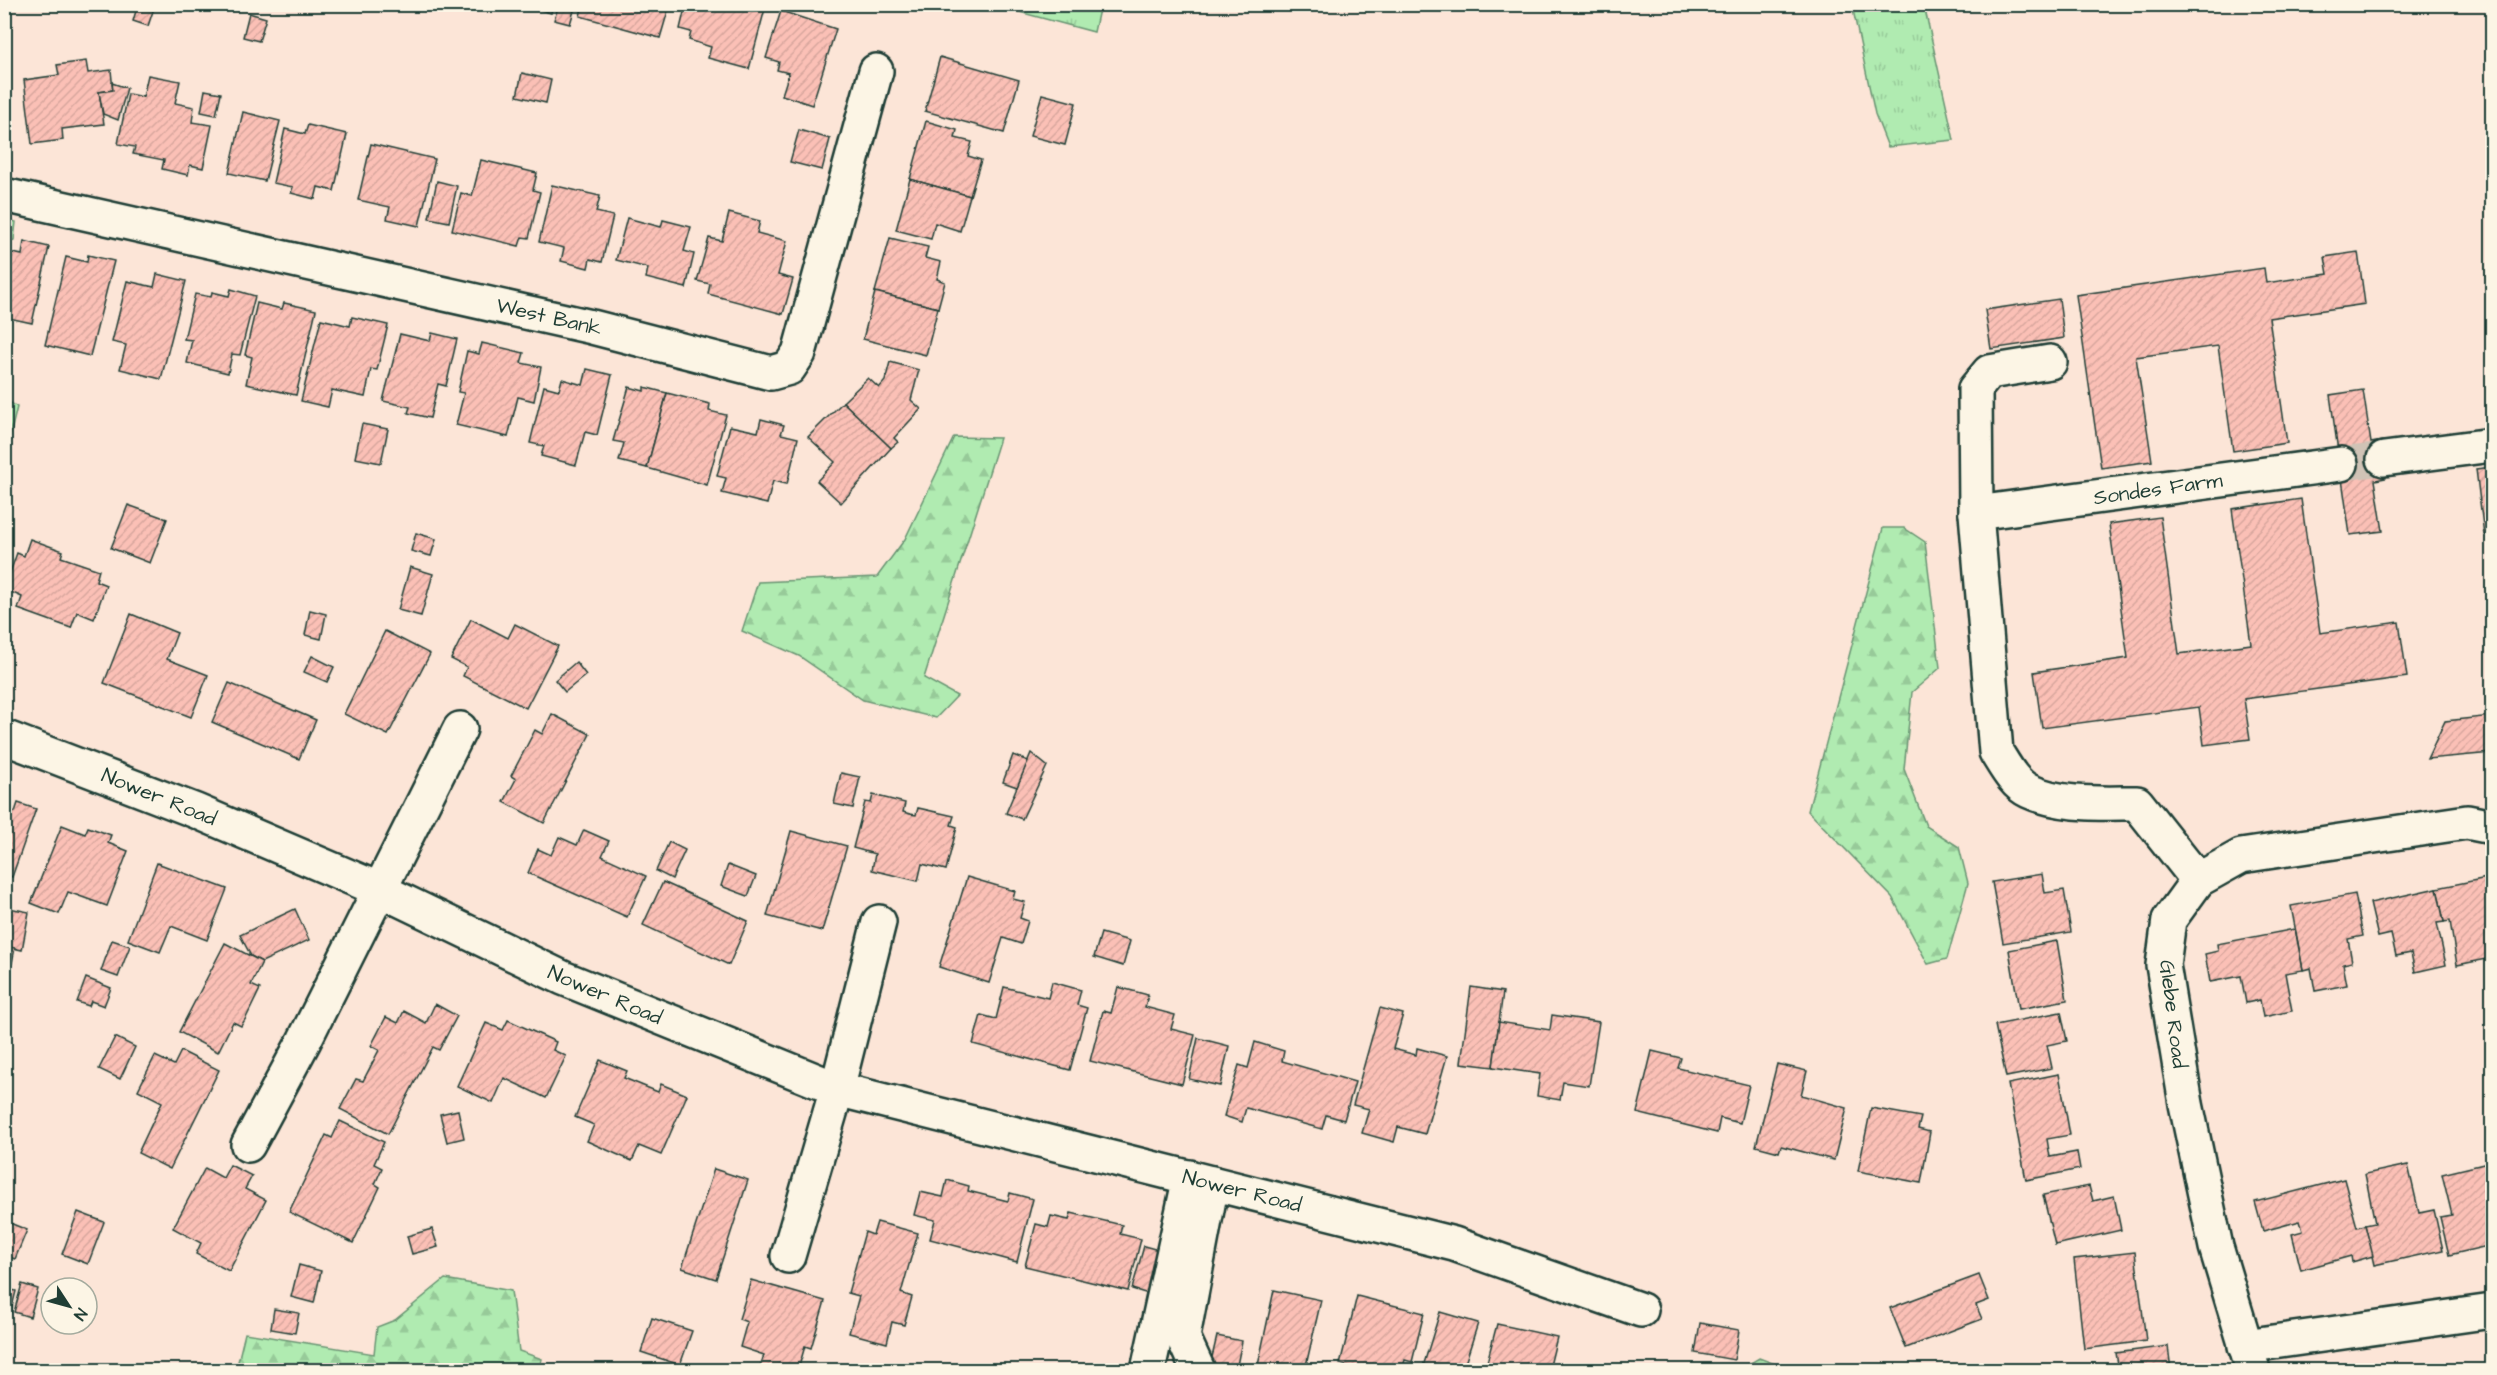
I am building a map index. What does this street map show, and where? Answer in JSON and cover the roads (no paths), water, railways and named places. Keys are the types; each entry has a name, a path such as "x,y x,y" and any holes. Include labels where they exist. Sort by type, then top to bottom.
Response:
{"street":[{"name":"West Bank","path":"4,195 592,327 771,373 789,368 799,353 876,71"},
{"path":"2050,362 1989,372 1975,388 1976,513 1996,752 2028,791 2066,800 2137,803 2198,880"},
{"path":"2384,459 2493,444"},
{"name":"Sondes Farm","path":"1976,513 2340,464"},
{"path":"248,1145 304,1041 460,729"},
{"name":"Nower Road","path":"4,737 196,811 378,889 563,978 837,1089 1454,1244 1641,1310"},
{"name":"Glebe Road","path":"2493,827 2467,822 2241,856 2198,880 2169,920 2163,965 2186,1104 2213,1236 2249,1358 2493,1311"},
{"path":"788,1256 837,1089 879,922"},
{"path":"1148,1371 1201,1180"},
{"path":"1198,1371 1183,1336 1201,1180"}],"tunnel":[{"path":"2341,464 2384,459"}]}
